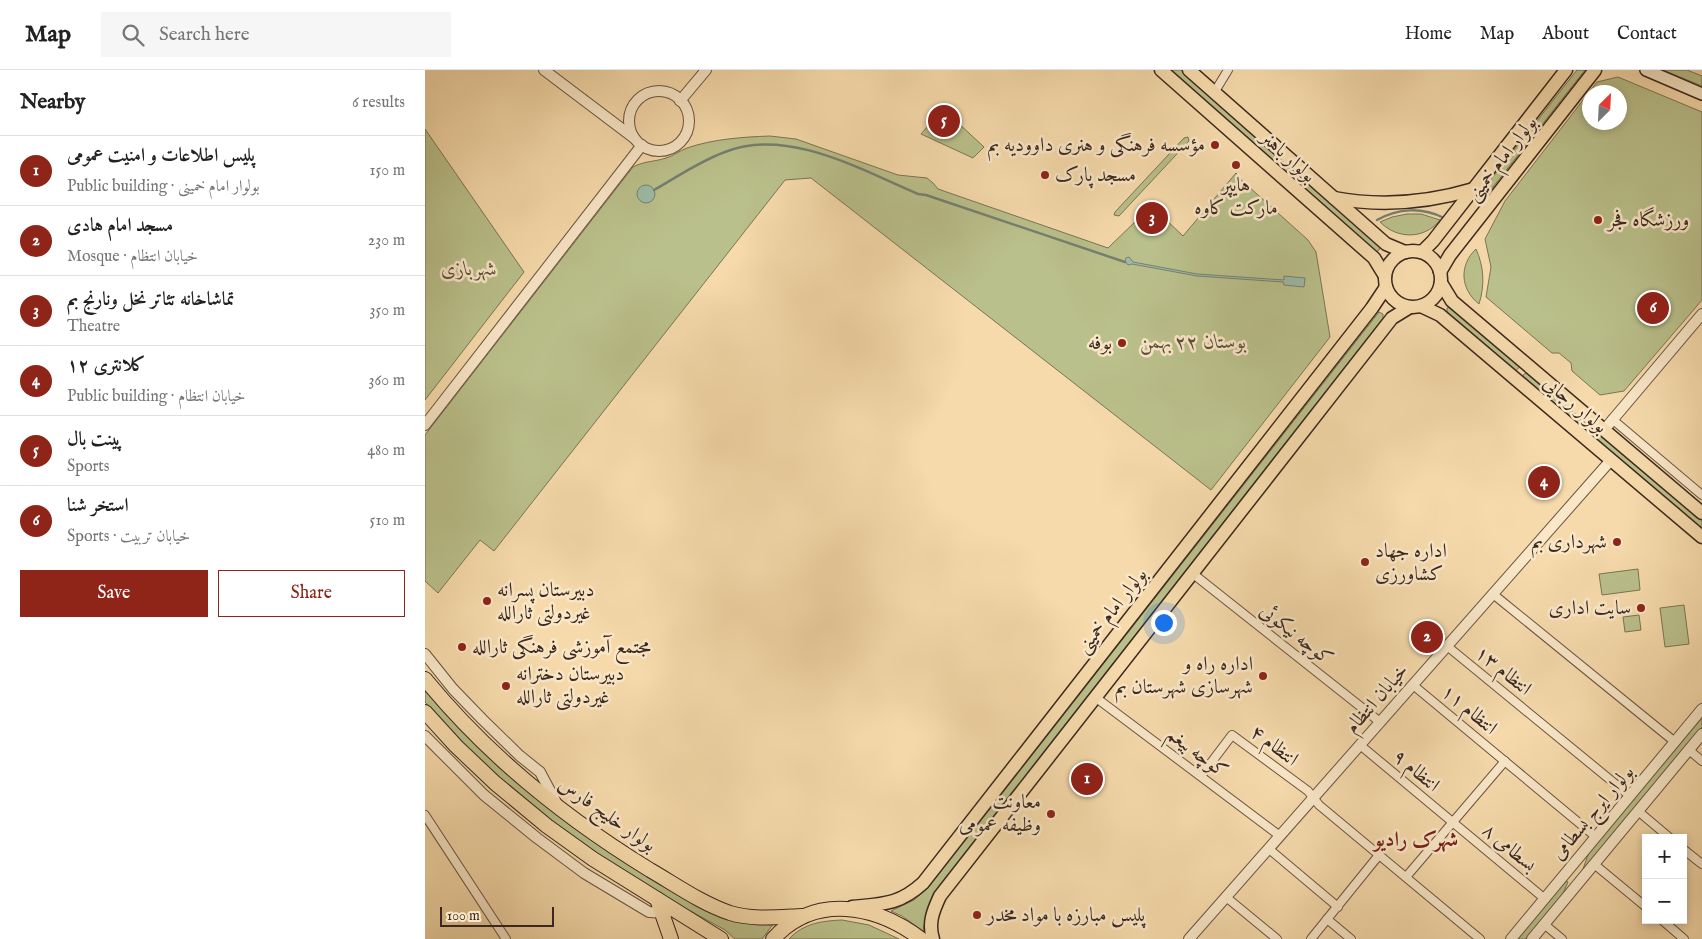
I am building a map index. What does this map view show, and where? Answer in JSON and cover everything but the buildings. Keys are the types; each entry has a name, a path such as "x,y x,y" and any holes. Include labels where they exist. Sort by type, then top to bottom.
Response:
{"highway":[{"name":"بولوار خلیج فارس","path":"425,679 441,699 509,768 604,842 692,896 731,913 751,916 802,916"},
{"name":"بولوار خلیج فارس","path":"425,712 456,746 495,783 539,820 593,860 721,939"},
{"path":"657,899 671,939"},
{"path":"773,939 784,927 802,916 825,909 850,909 875,914 899,924 921,939"}],"main road":[{"name":"بولوار باهنر","path":"1161,70 1374,258 1385,281"},
{"name":"بولوار باهنر","path":"1189,70 1386,244 1405,252"},
{"name":"بولوار امام خمینی","path":"1422,252 1433,241 1566,70"},
{"name":"بولوار امام خمینی","path":"1441,277 1450,255 1595,70"},
{"path":"1646,70 1702,94"},
{"path":"1334,198 1365,203 1397,203 1443,197 1474,189"},
{"path":"1463,203 1480,216"},
{"path":"1405,252 1422,252 1431,258 1441,277 1434,298 1415,307 1395,300 1385,281 1391,261 1405,252"},
{"name":"بولوار رجایی","path":"1441,277 1452,301 1603,430 1701,508"},
{"name":"بولوار امام خمینی","path":"837,909 895,902 910,894 923,883 1372,308 1385,281"},
{"name":"بولوار امام خمینی","path":"933,939 930,929 931,920 940,896 1390,321 1415,307"},
{"name":"بولوار رجایی","path":"1415,307 1440,315 1702,537"},
{"path":"1372,308 1382,312 1390,321"},
{"path":"1521,383 1518,378 1521,371 1527,368 1533,370"}],"street":[{"path":"544,70 638,142 651,150 661,151 673,148 686,134 689,124 687,112 680,101 672,95 662,92 649,94 638,100 629,118 630,128 638,142"},
{"path":"680,101 703,74 691,70"},
{"path":"1214,93 1228,70"},
{"path":"425,425 638,142"},
{"path":"1603,430 1702,314"},
{"path":"1612,419 1702,495"},
{"name":"خیابان انتظام","path":"1189,939 1611,460"},
{"name":"کوچه نیکوئی","path":"1192,573 1380,722"},
{"path":"1493,594 1675,742"},
{"name":"انتظام ۱۳","path":"1447,646 1630,796"},
{"path":"425,654 453,689 483,720 520,756 540,772 560,809"},
{"name":"انتظام ۱۱","path":"1413,685 1596,837"},
{"name":"کوچه بیغم","path":"1095,697 1280,836"},
{"name":"بولوار ایرج بسطامی","path":"1511,939 1702,709"},
{"name":"بولوار ایرج بسطامی","path":"1532,939 1702,734"},
{"name":"انتظام ۴","path":"1201,776 1232,735 1308,791 1313,798"},
{"path":"425,736 484,795 584,873 649,912 681,914"},
{"name":"انتظام ۹","path":"1360,745 1453,822"},
{"path":"1689,750 1702,761"},
{"path":"1406,877 1505,761"},
{"path":"1313,798 1480,939"},
{"path":"1638,812 1665,834"},
{"path":"425,815 507,939"},
{"name":"بسطامی ۸","path":"1453,822 1545,899"},
{"path":"1269,849 1338,907"},
{"path":"1687,852 1702,864"},
{"path":"1311,939 1379,855"},
{"path":"1594,864 1642,904"},
{"path":"1569,870 1581,880"},
{"path":"1226,897 1277,939"},
{"path":"1327,919 1351,939"},
{"path":"1544,924 1562,939"},
{"path":"1667,924 1684,939"}],"green space":[{"path":"1168,70 1182,70 1378,244 1379,250 1376,252"},
{"path":"1577,70 1585,70 1482,201 1478,202 1477,197"},
{"path":"1663,70 1687,70 1702,76 1702,86"},
{"name":"ورزشگاه فجر","path":"1618,77 1702,112 1702,300 1624,391 1600,395 1572,371 1571,363 1559,353 1552,353 1486,297 1491,267 1485,239 1505,201 1582,101 1582,130 1627,130 1627,85 1595,85 1597,82"},
{"path":"943,109 984,147 973,158 921,134"},
{"name":"شهربازی","path":"425,129 524,272 425,400"},
{"name":"بوستان ۲۲ بهمن","path":"770,136 796,139 898,175 927,178 938,189 1108,248 1140,217 1154,229 1164,218 1183,236 1236,173 1238,177 1308,240 1316,252 1330,337 1211,490 811,178 785,180 494,551 480,540 438,593 425,581 425,435 633,167 666,158 687,148 707,142"},
{"path":"1188,137 1189,141 1119,216 1114,215 1184,138"},
{"path":"1407,214 1421,214 1440,220 1427,231 1411,235 1395,232 1380,222"},
{"path":"1476,249 1483,276 1479,304 1468,291 1464,277 1464,269 1470,255"},
{"path":"1450,307 1521,365 1515,372 1447,313 1447,308"},
{"path":"1379,312 1383,314 1383,318 934,892 927,910 923,931 902,916 891,911 914,900 928,888"},
{"path":"1527,372 1702,519 1702,531 1523,379 1523,375"},
{"path":"1638,569 1640,590 1602,595 1599,574"},
{"path":"1684,605 1689,644 1665,647 1660,608"},
{"path":"1639,615 1641,630 1625,632 1623,617"},
{"path":"425,690 474,744 501,769 587,837 648,877 707,911 739,921 774,923 762,939 735,939 725,930 596,854 500,778 461,741 425,702"},
{"path":"1702,716 1702,727 1583,869 1589,852"},
{"path":"1565,881 1568,882 1561,898 1526,939 1517,939"},
{"path":"842,920 869,925 899,939 789,939 807,926 827,921"}],"shaded area":[{"path":"646,185 652,188 655,194 652,200 646,203 640,200 637,194 640,188"},
{"path":"1129,257 1133,262 1197,274 1284,280 1284,276 1305,278 1304,287 1284,285 1283,282 1197,276 1132,264 1128,265 1125,261"}],"waterway":[{"path":"654,190 725,152 749,146 774,145 799,148 848,164 918,194 926,195 1125,262"},
{"path":"1377,220 1393,213 1410,210 1436,214 1444,218"}],"place":[{"name":"پینت بال","path":"944,121"},
{"name":"مؤسسه فرهنگی و هنری داوودیه بم","path":"1215,145"},
{"name":"هایپر مارکت کاوه","path":"1236,165"},
{"name":"مسجد پارک","path":"1045,175"},
{"name":"تماشاخانه تئاتر نخل ونارنج بم","path":"1152,218"},
{"name":"ورزشگاه فجر","path":"1598,220"},
{"name":"استخر شنا","path":"1653,308"},
{"name":"بوفه","path":"1122,343"},
{"name":"کلانتری ۱۲","path":"1544,482"},
{"name":"شهرداری بم","path":"1617,542"},
{"name":"اداره جهاد کشاورزی","path":"1365,562"},
{"name":"دبیرستان پسرانه غیردولتی ثارالله","path":"487,601"},
{"name":"سایت اداری","path":"1641,608"},
{"name":"مسجد امام هادی","path":"1427,637"},
{"name":"مجتمع آموزشی فرهنگی ثارالله","path":"462,647"},
{"name":"اداره راه و شهرسازی شهرستان بم","path":"1263,676"},
{"name":"دبیرستان دخترانه غیردولتی ثارالله","path":"506,686"},
{"name":"پلیس اطلاعات و امنیت عمومی","path":"1087,779"},
{"name":"معاونت وظیفه عمومی","path":"1051,814"},
{"name":"پلیس مبارزه با مواد مخدر","path":"977,915"}],"district":[{"name":"شهرک رادیو","path":"1416,840"}]}
